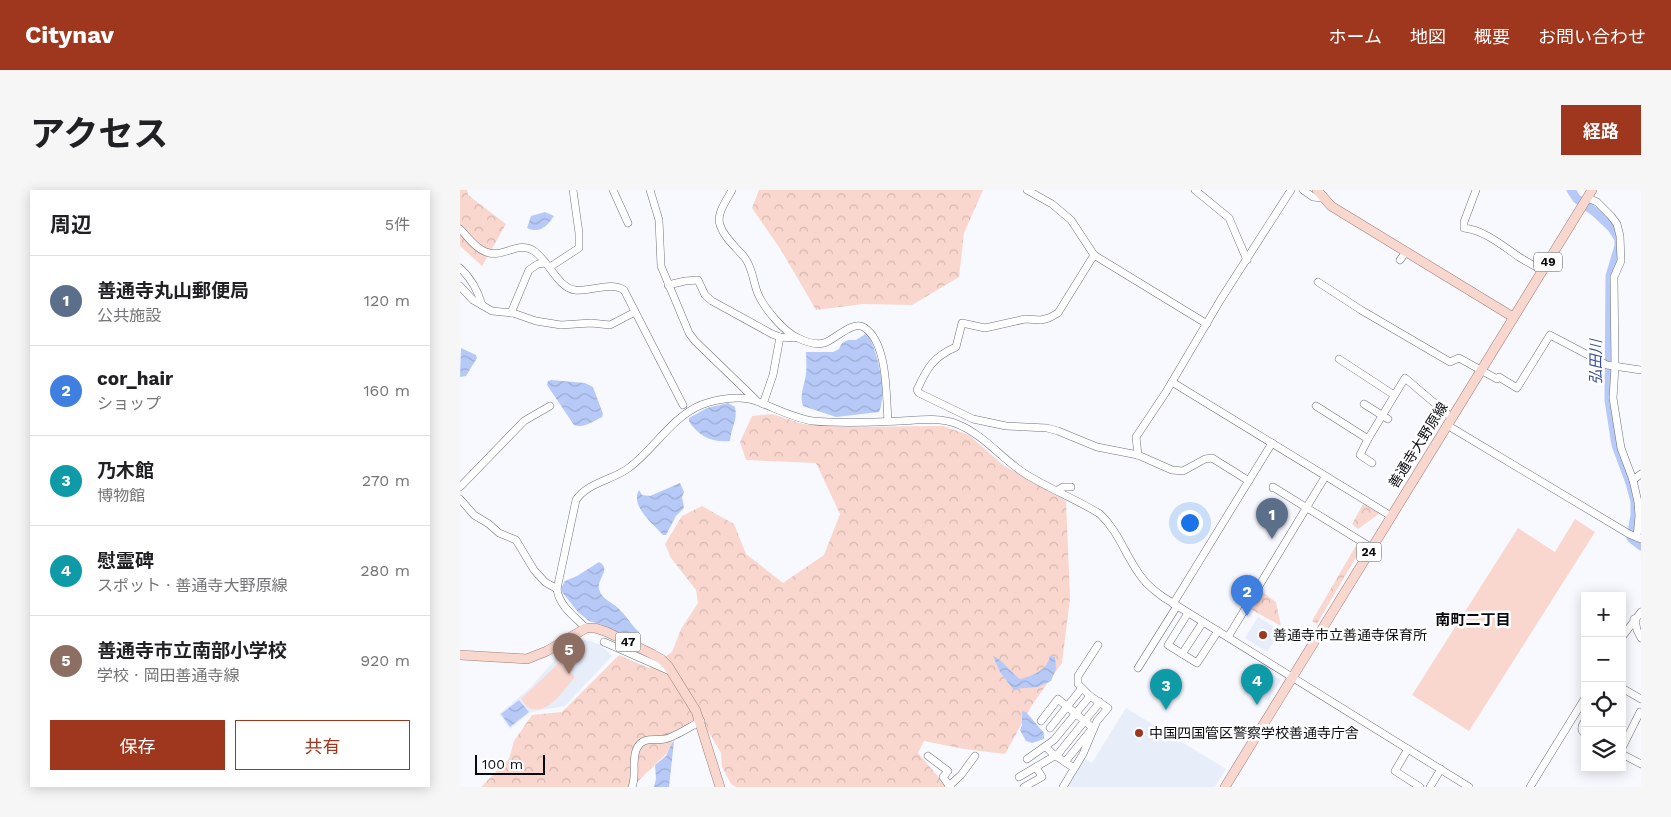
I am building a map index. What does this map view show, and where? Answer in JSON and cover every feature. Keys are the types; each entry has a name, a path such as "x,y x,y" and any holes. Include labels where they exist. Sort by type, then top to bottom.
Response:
{"main road":[{"path":"1320,194 1331,206 1513,317"},
{"name":"49","path":"1513,317 1587,199"},
{"name":"善通寺大野原線","path":"1225,787 1513,317"},
{"path":"460,655 527,659 548,651 586,628"},
{"name":"47","path":"586,628 595,628 607,632 652,654 661,659 671,671 701,722 717,786"}],"street":[{"path":"511,313 529,270 538,264 547,265 579,248 579,233 572,190"},
{"path":"613,190 628,224"},
{"path":"650,190 659,220 662,266 668,285 689,332 695,341 759,402"},
{"path":"732,190 719,217 720,225 726,236 745,258 752,271 758,292 764,304 784,328 798,338 811,343 825,343 852,327 866,328 876,339 878,345 885,378 888,421"},
{"path":"1026,190 1052,204 1071,220 1094,254 1207,324"},
{"path":"1195,190 1229,218 1247,260"},
{"path":"1138,455 1136,437 1291,190"},
{"path":"1303,190 1313,197 1320,194"},
{"path":"1476,190 1464,222 1464,228 1472,229 1498,242 1520,258 1543,271"},
{"path":"1372,463 1360,454 1368,439 1385,417 1394,395 1405,378 1449,421 1636,537 1639,516 1638,502 1633,480 1621,448 1616,424 1611,366 1614,277 1621,261 1620,236 1617,224 1611,216 1597,202 1587,199"},
{"path":"460,229 476,246 486,252 500,253 521,246 534,251 564,285 575,290 619,286 624,290 683,405"},
{"path":"1400,260 1406,252"},
{"path":"1094,254 1058,312 1050,318 1042,320 1025,319 1002,326 985,328 962,323 956,347 936,358 927,369 917,390 919,393 973,419 1006,426 1047,428 1097,447 1138,455 1172,470 1183,471 1205,459 1212,458 1249,481"},
{"path":"460,268 468,276 479,295 482,305"},
{"path":"668,285 698,280 705,295 712,301 780,337 798,338"},
{"path":"1318,282 1361,310 1450,362 1459,358 1497,379 1499,377 1517,388 1550,335 1611,366 1641,370"},
{"path":"460,286 473,300 497,312 511,313 536,321 561,325 591,323 610,325 635,312"},
{"path":"759,402 773,375 780,337"},
{"path":"1339,359 1394,395"},
{"path":"1172,382 1391,516"},
{"path":"586,628 564,606 557,590 576,500 583,490 628,469 680,419 700,405 736,398 759,402 782,412 812,420 947,421 973,433 1026,474 1092,509 1109,523 1118,535 1142,578 1150,587 1175,605 1470,787"},
{"path":"1364,404 1385,417"},
{"path":"460,487 524,421 550,406"},
{"path":"1316,406 1368,439"},
{"path":"959,425 973,419"},
{"path":"1138,668 1272,443"},
{"path":"1633,480 1641,474"},
{"path":"1228,636 1325,477"},
{"path":"1272,488 1273,486 1372,548"},
{"path":"1058,490 1063,487 1071,487"},
{"path":"460,499 474,515 499,533 516,540 534,570 545,582 557,590"},
{"path":"1626,630 1633,619 1641,612"},
{"path":"1188,613 1168,645 1182,654 1198,663 1218,631"},
{"path":"1633,619 1641,638"},
{"path":"1182,654 1203,622"},
{"path":"604,642 671,671"},
{"path":"1065,762 1108,708 1090,696 1078,684 1078,676 1098,645"},
{"path":"1052,725 1082,688"},
{"path":"1626,690 1641,699"},
{"path":"1027,758 1046,747 1090,696"},
{"path":"1063,729 1052,725 1043,718 1058,699 1084,721 1095,726"},
{"path":"1019,777 1055,756 1100,702"},
{"path":"1530,787 1581,704"},
{"path":"1626,741 1641,713 1641,706"},
{"path":"632,787 635,779 638,746 646,740 666,739 701,722"},
{"path":"1063,787 1095,726"},
{"path":"1046,747 1055,756 1074,768"},
{"path":"1408,749 1395,771 1409,784 1420,787"},
{"path":"928,756 948,771 943,777 950,786 961,776 974,756"},
{"path":"1626,756 1641,764"},
{"path":"1024,787 1042,777 1036,767"},
{"path":"1430,787 1441,769"}],"shaded area":[{"name":"善通寺市立善通寺保育所","path":"1258,617 1281,631 1267,652 1245,638"},
{"path":"578,639 601,645 612,656 565,706 530,712 510,729 499,714 530,688 568,645"},
{"path":"1258,666 1281,680 1268,701 1245,687"},
{"name":"中国四国管区警察学校善通寺庁舎","path":"1126,708 1226,769 1215,787 1066,787 1083,758 1092,763"}],"green space":[{"path":"460,190 467,190 468,195 506,224 482,266 460,246"},
{"path":"759,190 983,190 964,233 959,277 912,305 863,304 816,310 781,250 752,208"},
{"path":"772,414 803,424 844,427 943,426 969,435 1003,465 1066,501 1070,598 1062,663 1032,705 1005,754 964,749 924,741 918,753 947,787 736,787 731,784 722,767 721,753 702,721 676,735 667,753 632,787 481,787 509,759 514,741 532,715 562,712 619,655 649,668 672,652 681,629 698,603 696,590 671,558 665,544 682,516 702,506 734,524 746,554 783,583 824,555 840,514 816,463 746,460 740,442 752,416"},
{"path":"1363,504 1380,513 1358,529 1352,524"},
{"path":"1575,519 1595,532 1469,731 1412,695 1518,528 1555,552"},
{"path":"1358,542 1363,545 1317,624 1312,621"},
{"path":"1258,589 1276,602 1281,626 1247,607"},
{"path":"560,662 575,677 551,704 539,709 531,709 521,699"}],"water":[{"path":"545,212 554,216 546,226 536,230 527,228 531,216"},
{"path":"867,333 878,360 882,383 879,412 836,417 803,406 806,352 833,352 839,349 842,343 848,340 856,340"},
{"path":"461,348 476,355 477,358 466,376 460,377"},
{"path":"548,381 585,383 593,387 603,414 602,417 585,425 574,425 547,385"},
{"path":"728,403 735,407 736,412 730,441 711,440 697,431 689,421 689,418 707,408"},
{"path":"680,483 684,492 682,497 684,508 676,516 666,535 663,535 640,508 637,496 639,490 642,495 650,496"},
{"path":"599,562 604,568 599,585 600,592 604,598 621,611 639,632 640,635 635,640 589,621 578,612 562,592 561,588 565,581"},
{"path":"993,656 1020,679 1034,674 1046,666 1050,656 1055,657 1056,669 1051,681 1038,687 1013,689 1000,672"},
{"path":"519,700 529,712 510,727 501,714"},
{"path":"1022,711 1026,712 1044,733 1044,739 1032,743 1026,741 1020,730"},
{"path":"674,741 669,787 654,787 656,779 655,765 666,756"}],"waterway":[{"name":"弘田川","path":"1571,190 1577,199 1612,228 1619,239 1619,246 1610,276 1609,400 1616,445 1635,501 1635,515 1631,538 1641,546"}],"place":[{"name":"善通寺丸山郵便局","path":"1272,539"},
{"name":"cor_hair","path":"1247,616"},
{"name":"善通寺市立善通寺保育所","path":"1263,635"},
{"name":"善通寺市立南部小学校","path":"569,674"},
{"name":"慰霊碑","path":"1257,705"},
{"name":"乃木館","path":"1166,710"},
{"name":"中国四国管区警察学校善通寺庁舎","path":"1139,733"}],"district":[{"name":"南町二丁目","path":"1473,620"}]}
